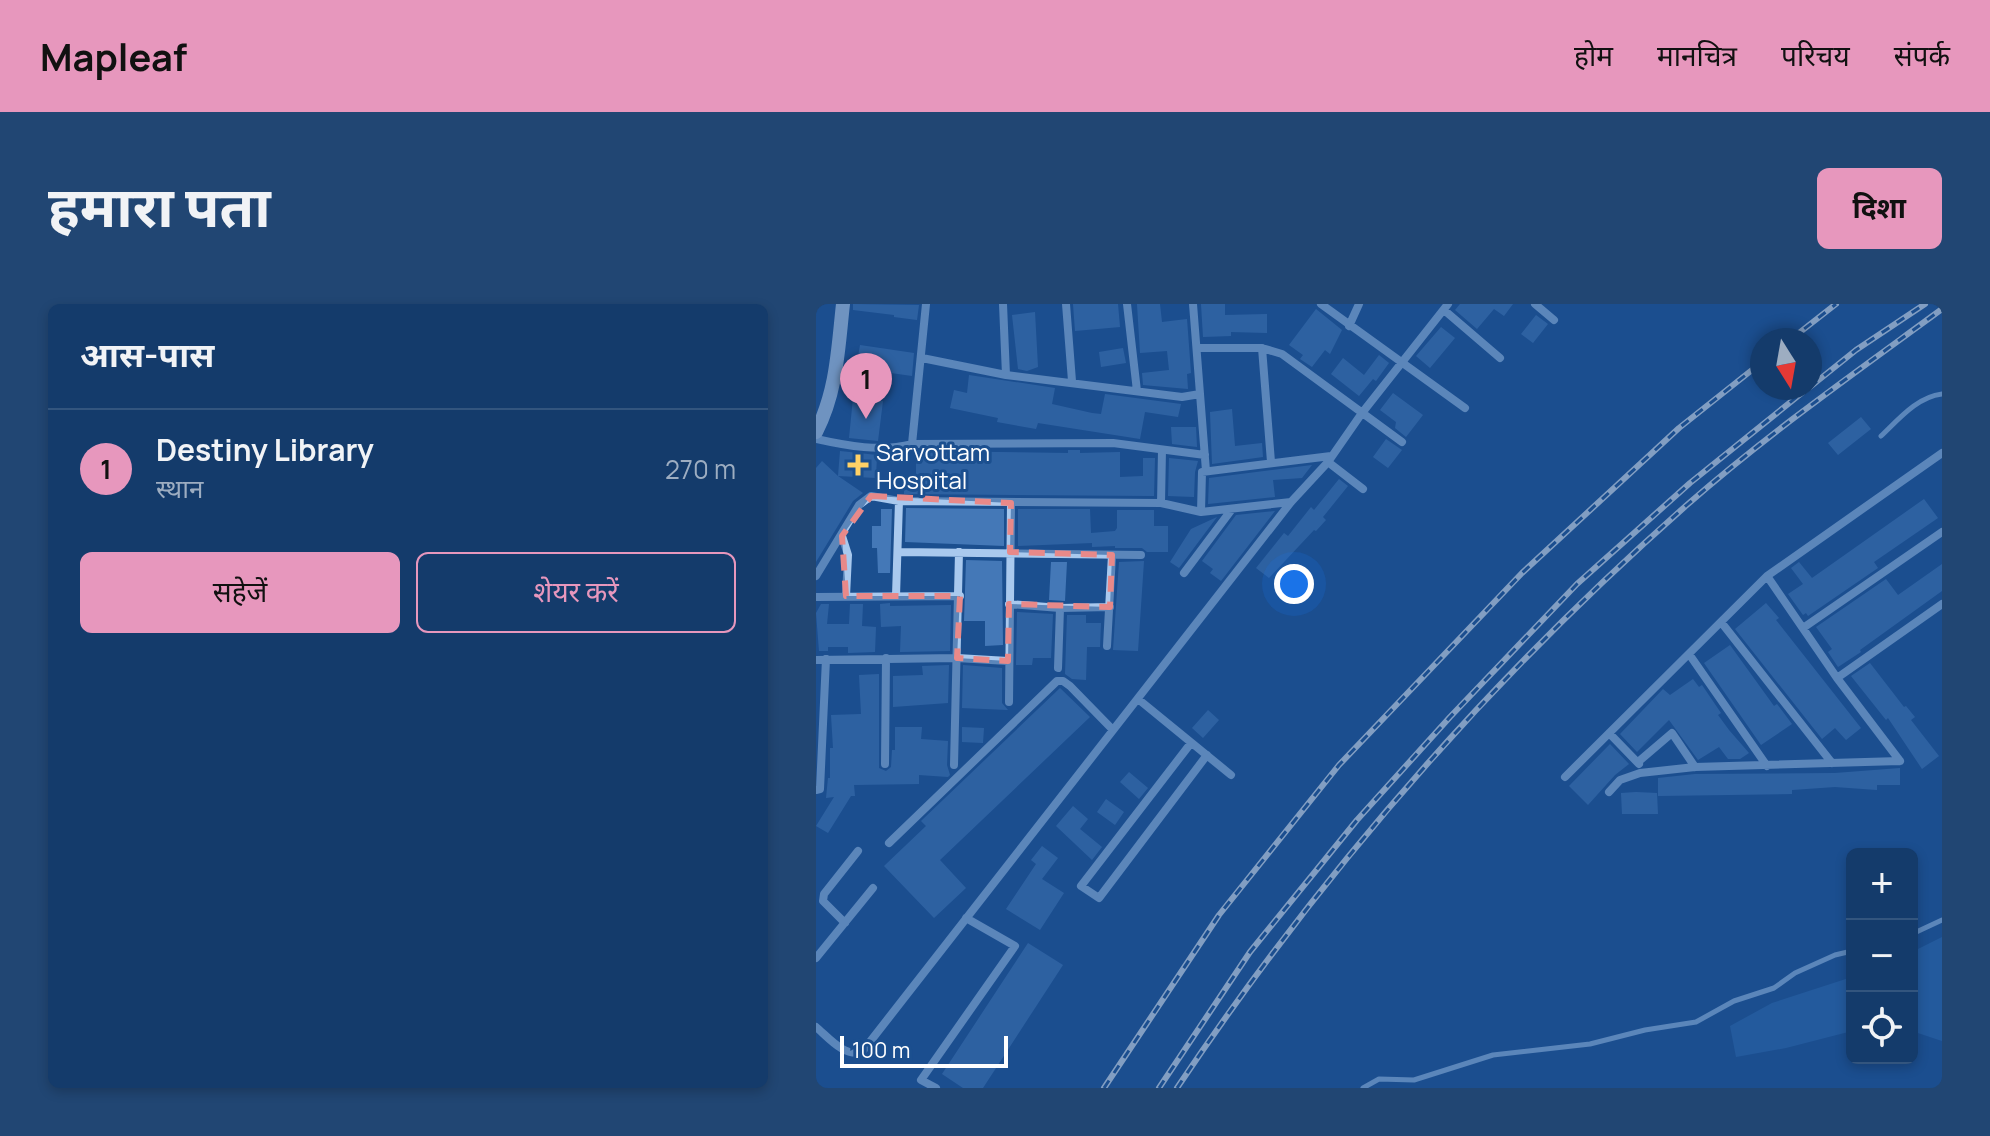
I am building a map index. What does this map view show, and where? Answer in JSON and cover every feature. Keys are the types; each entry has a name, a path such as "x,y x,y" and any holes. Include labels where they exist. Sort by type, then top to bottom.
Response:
{"street":[{"path":"816,432 828,408 836,374 843,304"},
{"path":"912,444 926,304"},
{"path":"1003,304 1006,375"},
{"path":"1066,304 1072,381"},
{"path":"1127,304 1137,391"},
{"path":"1193,304 1206,471"},
{"path":"1321,304 1465,408"},
{"path":"1349,326 1359,304"},
{"path":"1537,305 1554,320"},
{"path":"816,1027 845,1051 853,1054 862,1052 1446,307 1500,358"},
{"path":"1197,348 1262,348 1282,354 1402,442"},
{"path":"1262,348 1271,462"},
{"path":"922,358 1006,375 1182,397 1200,394"},
{"path":"816,439 846,446 895,449 912,444 1113,443 1205,455"},
{"path":"1161,503 1162,450"},
{"path":"1565,777 1767,576 1938,456 1942,467"},
{"path":"1201,512 1202,472 1206,471 1271,462 1329,459 1363,489"},
{"path":"816,576 859,505 871,496 899,501 1161,503 1201,512 1291,502"},
{"path":"896,596 899,501"},
{"path":"1009,702 1011,503"},
{"path":"1184,573 1232,509"},
{"path":"1803,628 1942,532"},
{"path":"842,536 848,555 846,596"},
{"path":"899,552 1141,555"},
{"path":"954,765 959,552"},
{"path":"1107,646 1112,555"},
{"path":"1609,792 1620,780 1640,773 1695,767 1900,761 1837,678 1767,576"},
{"path":"816,597 960,596"},
{"path":"1009,604 1060,608 1110,607"},
{"path":"1837,678 1940,606"},
{"path":"1058,668 1060,608"},
{"path":"1721,622 1832,763"},
{"path":"1689,654 1767,766"},
{"path":"885,764 886,658"},
{"path":"816,790 820,789 821,659 957,658 1008,661"},
{"path":"889,843 1057,681 1070,686 1113,730"},
{"path":"1138,699 1231,775"},
{"path":"1609,733 1638,762 1640,773"},
{"path":"1638,762 1672,733 1695,767"},
{"path":"1191,743 1081,886 1099,898 1207,755"},
{"path":"845,923 823,901 824,894 858,851"},
{"path":"816,958 873,888"},
{"path":"936,1088 921,1080 1015,946 966,918"}],"lane":[{"path":"1881,436 1918,402 1942,394"},
{"path":"1918,931 1942,920"},
{"path":"1363,1088 1379,1079 1414,1080 1493,1055 1590,1044 1645,1030 1696,1022 1734,1001 1774,988 1795,973 1846,953"}],"highlighted area":[{"path":"871,496 1011,503 1010,552 1112,555 1110,607 1009,604 1008,661 957,658 960,596 846,596 842,536"}],"shaded area":[{"path":"1942,937 1942,1041 1918,1033 1918,949"},
{"path":"1846,979 1846,1033 1736,1057 1730,1026 1772,1003"}],"building":[{"path":"853,304 919,305 917,320 853,310"},
{"path":"1073,304 1118,304 1120,327 1075,331"},
{"path":"1137,304 1160,304 1162,322 1187,319 1191,373 1187,374 1188,389 1143,385 1142,373 1169,370 1167,351 1140,353"},
{"path":"1201,304 1225,304 1225,315 1267,314 1267,333 1231,332 1231,336 1203,337"},
{"path":"1460,304 1513,304 1504,316 1494,309 1477,329 1455,310"},
{"path":"1316,309 1342,330 1330,354 1325,350 1312,367 1300,359 1303,355 1289,345"},
{"path":"1035,312 1038,367 1027,371 1018,369 1012,315"},
{"path":"1536,315 1548,324 1533,343 1521,334"},
{"path":"1441,327 1455,338 1430,368 1416,356"},
{"path":"860,345 914,353 912,376 856,368"},
{"path":"1123,348 1126,363 1101,367 1099,352"},
{"path":"1379,355 1389,363 1376,381 1373,379 1359,396 1331,374 1343,358 1364,375"},
{"path":"969,375 1055,388 1052,404 1092,413 1101,414 1105,394 1181,404 1178,417 1145,412 1140,439 1038,423 1036,429 997,422 998,418 950,408 954,390 967,393"},
{"path":"1393,393 1423,415 1406,437 1395,428 1396,422 1380,410"},
{"path":"853,398 883,401 878,441 849,438"},
{"path":"1232,409 1235,446 1262,443 1263,457 1212,464 1210,412"},
{"path":"1861,417 1871,429 1838,455 1828,443"},
{"path":"1171,427 1196,427 1197,447 1172,444"},
{"path":"1386,439 1402,450 1388,468 1373,457"},
{"path":"1068,450 1080,450 1080,453 1120,452 1120,477 1143,476 1143,458 1155,458 1154,496 904,494 904,481 916,481 916,451 1068,453"},
{"path":"840,451 877,455 876,478 838,476"},
{"path":"1169,458 1198,461 1194,497 1168,496"},
{"path":"822,461 863,493 853,501 816,562 816,468"},
{"path":"1312,465 1302,478 1273,480 1275,497 1208,504 1209,478"},
{"path":"1339,479 1348,486 1323,517 1326,520 1316,531 1269,578 1256,568 1284,533 1288,536"},
{"path":"1924,499 1938,518 1874,562 1878,568 1808,616 1806,613 1803,615 1788,594 1803,584 1791,568 1799,562 1812,578"},
{"path":"906,508 1004,509 1004,546 905,542"},
{"path":"881,509 892,509 890,573 878,573 877,548 872,548 872,526 881,526"},
{"path":"1018,509 1090,509 1091,533 1115,531 1117,510 1154,510 1154,526 1168,526 1168,552 1115,546 1092,547 1092,543 1018,546"},
{"path":"1275,511 1221,581 1210,573 1213,569 1202,561 1236,515"},
{"path":"1217,517 1179,568 1170,562 1191,529"},
{"path":"966,560 1002,561 1003,645 985,646 985,621 964,621"},
{"path":"1144,561 1138,651 1113,650 1119,562"},
{"path":"1051,562 1067,562 1065,601 1049,600"},
{"path":"1942,564 1942,591 1838,667 1828,652 1832,649 1816,627 1886,579 1898,595"},
{"path":"890,603 890,606 951,605 950,651 900,652 901,626 881,627 880,604"},
{"path":"1766,603 1861,728 1846,740 1835,728 1822,739 1735,629"},
{"path":"821,604 829,604 827,624 849,624 850,604 863,604 862,626 876,627 875,652 848,653 848,647 828,647 828,651 819,651 816,613"},
{"path":"1017,612 1053,614 1051,658 1033,658 1032,665 1016,665"},
{"path":"1067,615 1086,615 1086,623 1101,623 1100,647 1087,647 1086,680 1072,679 1065,674"},
{"path":"1730,645 1774,706 1777,704 1792,724 1761,745 1704,663"},
{"path":"1870,663 1915,717 1911,720 1939,756 1922,769 1888,718 1886,720 1851,676"},
{"path":"949,665 948,703 893,707 893,676 923,675 922,666"},
{"path":"963,665 1002,668 1002,703 1008,710 962,708"},
{"path":"879,674 879,768 886,771 891,767 895,727 922,727 921,739 948,741 947,765 950,775 919,775 919,784 854,785 855,796 851,796 828,833 816,826 834,797 826,798 830,748 833,748 831,715 861,714 859,675"},
{"path":"1693,679 1699,687 1702,685 1721,713 1718,715 1749,753 1740,759 1728,759 1719,747 1698,760 1669,720 1637,752 1620,734 1663,689 1670,695"},
{"path":"1060,688 1090,717 940,860 966,888 934,918 884,866 926,826 921,821"},
{"path":"1208,710 1219,720 1203,738 1192,728"},
{"path":"962,727 984,728 983,743 962,742"},
{"path":"1610,744 1629,764 1588,805 1569,786"},
{"path":"1900,768 1900,785 1877,785 1877,790 1835,787 1792,790 1792,794 1658,796 1658,778 1695,774 1835,773"},
{"path":"1129,772 1148,788 1139,799 1120,782"},
{"path":"1621,793 1657,793 1658,814 1622,814"},
{"path":"1106,799 1124,812 1115,825 1097,812"},
{"path":"1073,806 1088,819 1080,829 1102,847 1092,860 1056,826"},
{"path":"1042,846 1058,858 1042,879 1064,893 1040,930 1006,909 1036,864 1031,860"},
{"path":"1028,943 1063,965 983,1088 963,1088 942,1074"}],"railway":[{"path":"1805,328 1836,304"},
{"path":"1822,377 1856,350 1925,304"},
{"path":"1177,1088 1232,1008 1351,854 1479,707 1547,637 1616,569 1750,452 1942,309"},
{"path":"1104,1088 1219,915 1339,765 1522,573 1679,428 1750,372"},
{"path":"1159,1088 1250,952 1357,820 1450,717 1577,584 1690,483 1793,400"}],"place":[{"name":"Destiny Library","path":"866,419"},
{"name":"Sarvottam Hospital","path":"858,465"}]}
